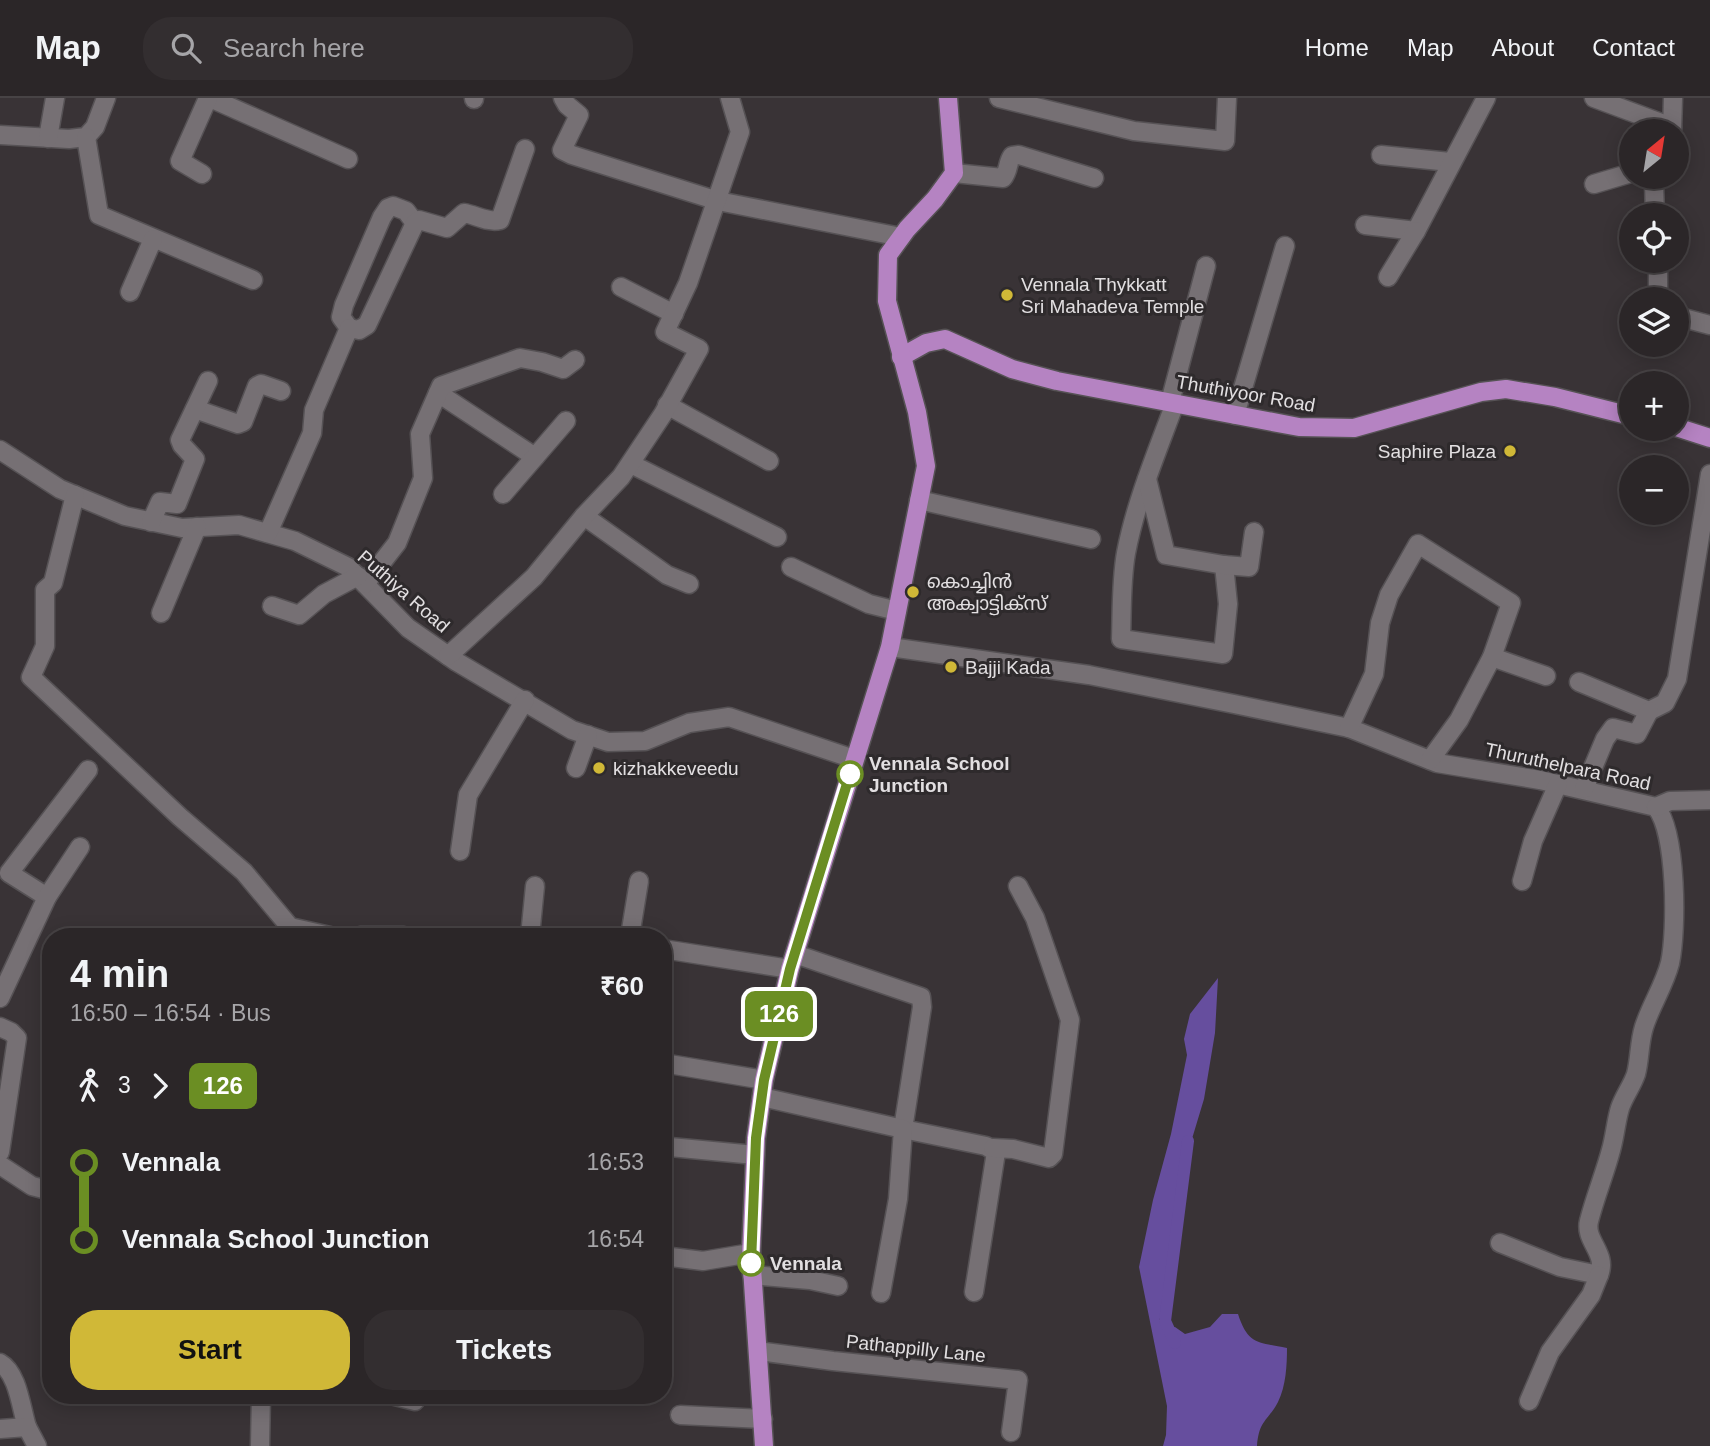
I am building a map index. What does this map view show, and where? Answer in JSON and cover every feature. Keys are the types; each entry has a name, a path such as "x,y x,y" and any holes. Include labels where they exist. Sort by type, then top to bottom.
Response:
{"main road":[{"path":"764,1446 751,1253 755,1154 763,1088 792,962 890,647 926,466 917,412 887,301 888,255 936,199 954,173 948,98"},
{"name":"Thuthiyoor Road","path":"901,357 926,343 945,340 1023,372 1057,381 1299,427 1354,428 1480,391 1506,388 1619,413"},
{"path":"1689,431 1710,438"}],"street":[{"path":"48,138 55,98"},
{"path":"0,135 86,137 95,127 107,98"},
{"path":"202,174 180,161 209,98 348,159"},
{"path":"563,98 579,115 562,150 718,201 901,237"},
{"path":"448,656 534,577 631,464 699,349 665,332 688,283 740,132 730,98"},
{"path":"999,98 1134,131 1225,141 1227,98"},
{"path":"1388,277 1449,171 1450,162 1486,98"},
{"path":"1594,98 1647,119"},
{"path":"1672,119 1673,98"},
{"path":"86,137 99,215 253,280"},
{"path":"415,223 406,211 393,206 388,208 344,305 341,317 349,328 359,330 368,326 415,223 419,220 447,228 464,214 476,215 491,222 500,220 525,149"},
{"path":"954,173 1003,178 1008,172 1009,160 1012,156 1019,155 1094,178"},
{"path":"1381,155 1450,162"},
{"path":"1594,184 1619,177"},
{"path":"1365,225 1416,231"},
{"path":"130,292 153,239"},
{"path":"1235,415 1285,246"},
{"path":"1206,266 1173,403 1147,479 1126,555 1121,639 1223,654 1228,604 1224,565"},
{"path":"621,288 674,314"},
{"path":"1689,319 1710,325"},
{"path":"268,533 312,433 314,410 349,328"},
{"path":"272,606 299,615 324,594 361,580 397,543 423,478 420,434 441,386 520,358 563,369 575,360"},
{"path":"151,522 160,502 177,504 195,459 180,440 208,381"},
{"path":"195,409 237,424 243,422 257,386 261,384 281,391"},
{"path":"438,393 535,457"},
{"path":"667,405 769,461"},
{"path":"503,494 566,421"},
{"name":"Puthiya Road","path":"0,450 60,489 125,516 182,528 239,525 295,541 348,567 408,628 448,656 572,730 608,742 645,741 689,723 729,717 854,759"},
{"path":"631,464 777,537"},
{"path":"1584,789 1605,739 1613,728 1637,734 1649,711 1665,703 1677,679 1710,474"},
{"path":"1147,479 1166,555 1249,567 1254,532"},
{"path":"75,495 53,583 45,590 45,646 31,677 180,817 243,872 290,926 298,928"},
{"path":"919,500 1091,539"},
{"path":"584,516 667,575 689,584"},
{"path":"1134,523 1158,523"},
{"path":"161,613 197,527"},
{"path":"1349,728 1374,674 1380,623 1389,596 1418,544 1511,603 1492,657 1459,720 1430,760"},
{"path":"791,567 869,604 897,611"},
{"name":"Thuruthelpara Road","path":"890,647 1090,675 1349,728 1430,760 1584,789 1656,807 1664,819 1672,857 1670,961 1644,1026 1634,1079 1621,1106 1611,1153 1589,1219 1588,1234 1601,1256 1602,1267 1599,1275"},
{"path":"1492,657 1546,676"},
{"path":"1579,682 1649,711"},
{"path":"460,851 468,794 525,700"},
{"path":"576,768 588,735"},
{"path":"47,897 9,873 88,770"},
{"path":"1522,881 1533,841 1558,784"},
{"path":"1656,807 1670,801 1710,800"},
{"path":"0,998 47,897 80,847"},
{"path":"630,928 639,881"},
{"path":"531,928 535,886"},
{"path":"672,1065 763,1088 903,1129 1049,1158 1052,1154 1070,1020 1035,918 1018,886"},
{"path":"672,949 792,962 921,997 922,1007 903,1129 898,1199 881,1293"},
{"path":"0,951 17,960"},
{"path":"0,1027 17,1038 0,1152"},
{"path":"672,1147 755,1154"},
{"path":"974,1292 995,1164 996,1152 993,1148"},
{"path":"0,1165 32,1186 42,1189"},
{"path":"1500,1243 1560,1267 1599,1275 1591,1295 1550,1352 1529,1401"},
{"path":"672,1257 703,1261 751,1253"},
{"path":"752,1275 810,1280 838,1286"},
{"name":"Pathappilly Lane","path":"758,1351 1018,1380 1011,1432"},
{"path":"0,1363 4,1364 12,1377 27,1427 37,1446"},
{"path":"260,1446 261,1404"},
{"path":"680,1415 762,1419"},
{"path":"0,1429 27,1427"}],"shaded area":[{"path":"1218,978 1215,1033 1204,1099 1185,1162 1177,1202 1163,1312 1159,1320 1163,1328 1175,1327 1185,1334 1210,1327 1222,1314 1238,1314 1250,1337 1269,1345 1287,1348 1286,1375 1281,1396 1262,1426 1257,1446 1163,1446 1167,1406 1139,1267 1187,1055 1184,1039 1190,1014"}],"waterway":[{"path":"1175,1343 1165,1321 1188,1141"}],"bus line":[{"name":"126","path":"751,1263 756,1138 764,1080 790,969 850,774"}],"place":[{"name":"Vennala Thykkatt Sri Mahadeva Temple","path":"1007,295"},
{"name":"Saphire Plaza","path":"1510,451"},
{"name":"കൊച്ചിൻ അക്വാട്ടിക്സ്","path":"913,592"},
{"name":"Bajji Kada","path":"951,667"},
{"name":"kizhakkeveedu","path":"599,768"},
{"name":"Vennala School Junction","path":"850,774"},
{"name":"Vennala","path":"751,1263"}]}
